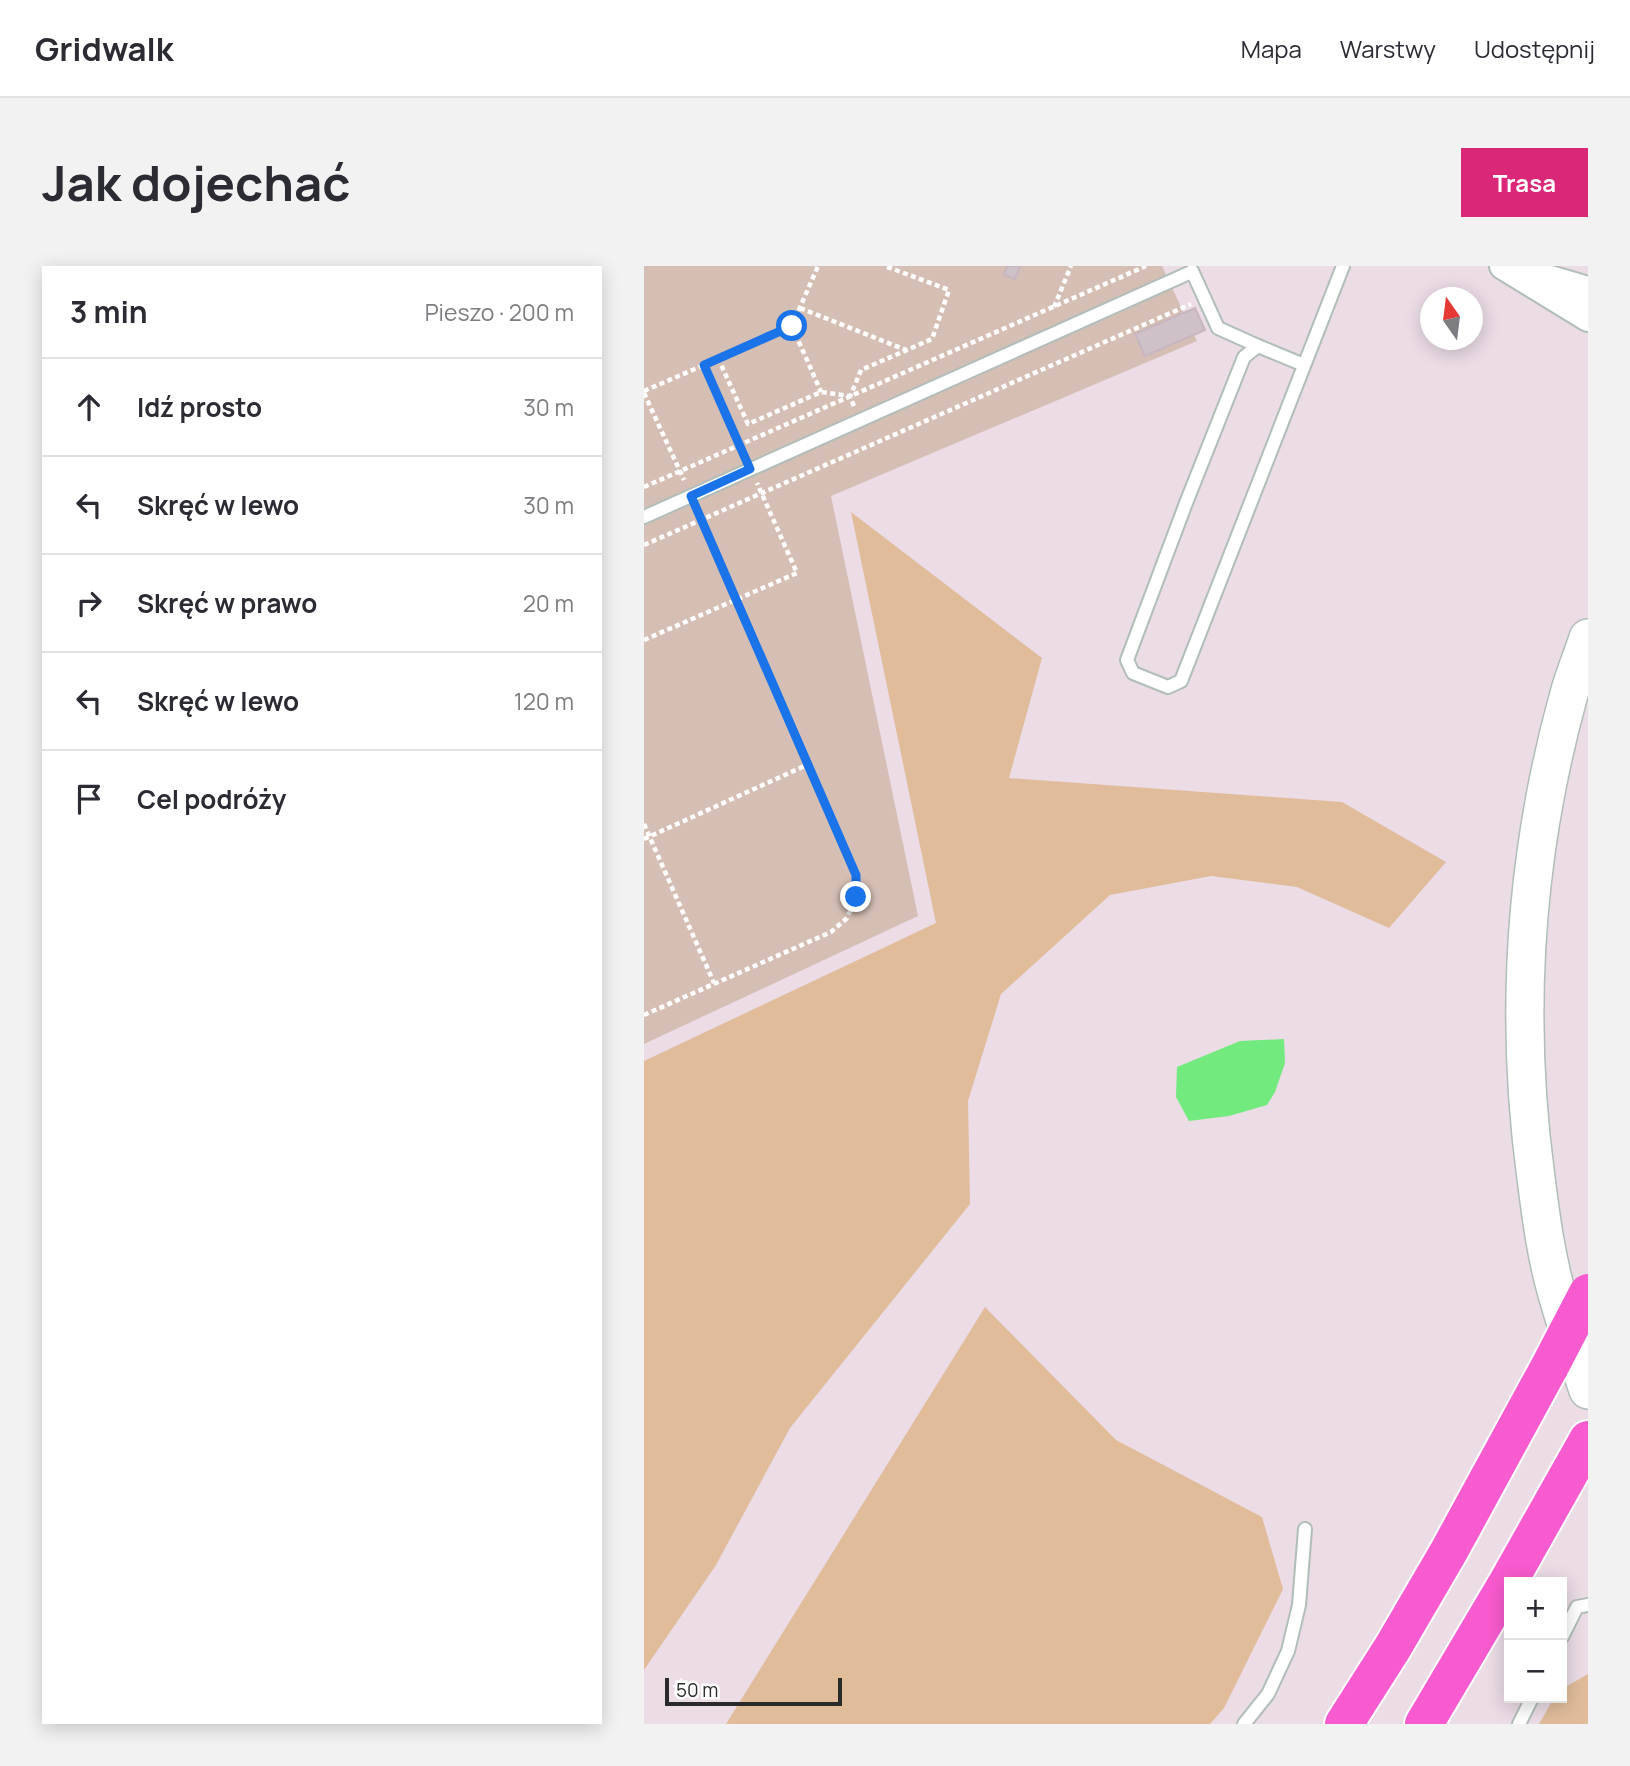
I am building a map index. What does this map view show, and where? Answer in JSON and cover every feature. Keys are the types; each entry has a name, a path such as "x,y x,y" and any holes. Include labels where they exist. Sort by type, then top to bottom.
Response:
{"highway":[{"path":"1344,1724 1449,1551 1588,1293"},
{"path":"1424,1724 1583,1450"}],"main road":[{"path":"1588,638 1569,692 1551,766 1534,859 1524,983 1527,1105 1544,1233 1556,1292 1588,1390"}],"street":[{"path":"1505,266 1588,290"},
{"path":"1505,266 1588,318"}],"lane":[{"path":"1258,346 1244,357 1127,660 1133,673 1168,687 1181,681 1343,266"},
{"path":"644,517 1190,272 1218,328 1304,365"},
{"path":"1244,1724 1268,1694 1288,1651 1299,1605 1305,1530"},
{"path":"1567,1627 1577,1606 1588,1605"},
{"path":"1519,1724 1530,1703"}],"path":[{"path":"644,1015 831,932 847,918 856,897 856,875 644,392 792,326 818,266"},
{"path":"873,445 850,397 861,370 932,339 949,290 885,266"},
{"path":"1054,307 1071,266"},
{"path":"644,487 1146,266"},
{"path":"644,545 1204,298"},
{"path":"800,308 906,350"},
{"path":"792,326 821,392"},
{"path":"718,358 748,424 821,392 850,397"},
{"path":"644,640 797,573 704,365"},
{"path":"647,838 809,764"},
{"path":"644,824 647,838 714,984"}],"shaded area":[{"path":"644,266 1162,266 1197,341 831,496 918,916 644,1044"},
{"path":"851,512 1042,658 1009,778 1342,802 1446,862 1389,928 1297,887 1211,876 1110,895 1001,994 968,1101 970,1204 790,1428 716,1565 644,1670 644,1061 936,923"},
{"path":"1284,1039 1285,1063 1275,1092 1267,1105 1229,1116 1189,1121 1176,1097 1177,1067 1240,1041"},
{"path":"985,1307 1116,1440 1262,1517 1283,1589 1224,1708 1210,1724 726,1724"},
{"path":"1588,1674 1588,1724 1539,1724 1551,1703 1567,1703 1567,1686"}],"building":[{"path":"1007,266 1020,266 1015,279 1004,275"},
{"path":"1195,308 1205,330 1145,356 1135,334"}],"route":[{"path":"792,326 704,365 750,469 691,496 856,875 856,897"}]}
